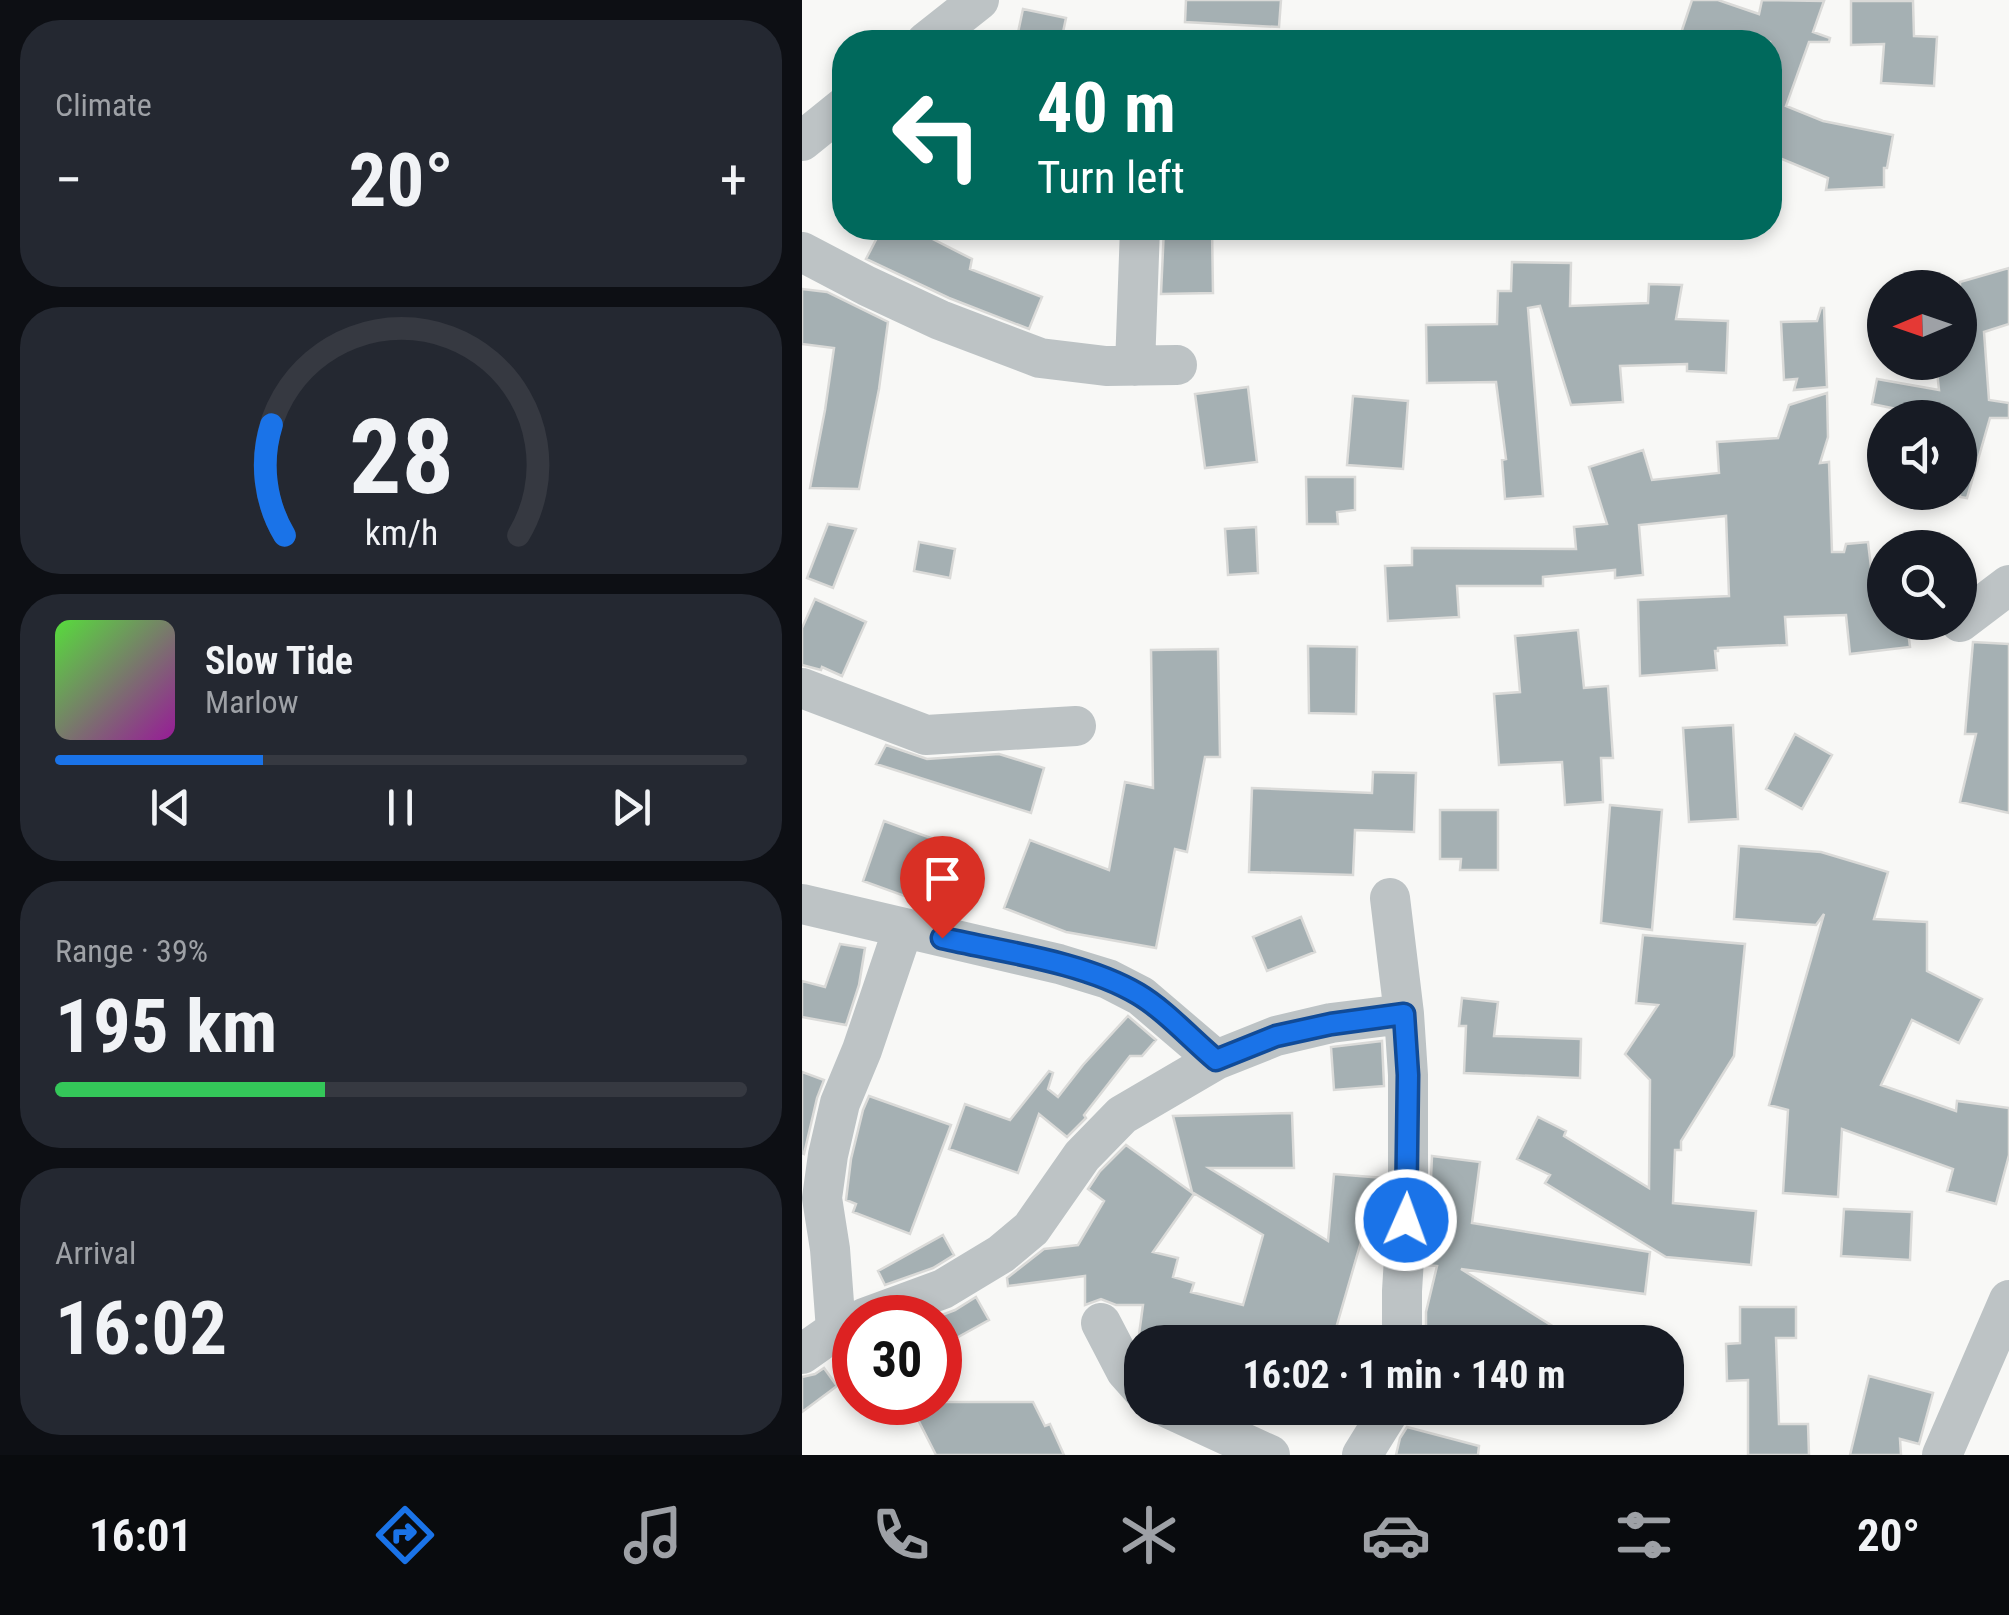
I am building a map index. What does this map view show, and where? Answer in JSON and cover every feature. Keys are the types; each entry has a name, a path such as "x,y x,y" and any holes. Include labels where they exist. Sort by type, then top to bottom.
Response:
{"street":[{"path":"941,30 979,0"},
{"path":"802,141 832,117"},
{"path":"1135,366 1140,240"},
{"path":"802,252 940,320 1040,358 1106,366 1176,365"},
{"path":"1977,609 2008,585"},
{"path":"802,688 926,735 1076,726"},
{"path":"1390,898 1408,1075 1402,1325"},
{"path":"802,904 1108,979 1141,996 1216,1060"},
{"path":"844,1295 830,1248 822,1198 828,1155 840,1104 903,929"},
{"path":"924,1295 1001,1254 1031,1229 1082,1156 1122,1115 1216,1060 1276,1036 1404,1014"},
{"path":"1942,1455 2008,1300"},
{"path":"1101,1322 1124,1367"},
{"path":"802,1354 832,1335"},
{"path":"1205,1425 1270,1455"},
{"path":"1362,1455 1381,1425"}],"building":[{"path":"1186,0 1281,0 1279,27 1185,22"},
{"path":"1692,0 1718,0 1759,14 1762,0 1824,1 1813,32 1830,38 1829,42 1809,42 1786,106 1823,121 1893,135 1884,168 1884,187 1826,190 1828,178 1782,159 1782,30 1682,30"},
{"path":"1851,1 1913,1 1914,36 1937,37 1934,86 1881,83 1884,44 1851,45"},
{"path":"1023,9 1066,18 1064,30 1019,30"},
{"path":"876,240 935,240 972,259 970,269 1042,297 1029,329 949,298 866,259"},
{"path":"1163,240 1212,240 1213,293 1161,294"},
{"path":"1512,262 1571,263 1570,306 1648,303 1649,284 1682,285 1676,319 1728,321 1726,373 1687,371 1687,364 1620,366 1623,402 1571,405 1540,306 1528,308 1543,496 1505,499 1502,460 1506,459 1496,382 1427,383 1426,325 1497,324 1498,291 1511,291"},
{"path":"2009,268 2009,324 1984,332 1989,400 2009,403 2009,418 1990,418 1977,463 1977,400 1873,400 1877,380 1939,390 1938,380 1977,380 1977,277"},
{"path":"802,289 827,292 888,322 859,489 810,488 834,348 802,344"},
{"path":"1821,308 1827,387 1794,390 1797,379 1784,380 1781,322 1817,321"},
{"path":"1248,387 1257,462 1205,468 1195,394"},
{"path":"1827,393 1828,437 1820,463 1829,462 1832,552 1844,552 1846,544 1867,542 1867,640 1909,640 1910,647 1850,654 1846,615 1785,617 1787,645 1718,648 1717,670 1640,676 1638,600 1729,596 1726,516 1639,525 1643,575 1615,578 1615,570 1543,577 1543,586 1457,586 1459,617 1388,621 1385,566 1412,565 1412,548 1576,549 1574,527 1607,524 1589,467 1643,450 1652,480 1719,473 1717,442 1778,438 1789,405"},
{"path":"1353,396 1408,401 1403,469 1347,465"},
{"path":"1306,477 1355,477 1355,510 1337,512 1338,524 1307,524"},
{"path":"828,524 856,529 833,588 807,578"},
{"path":"1256,527 1258,573 1228,575 1225,529"},
{"path":"919,542 955,549 950,578 914,571"},
{"path":"815,599 866,622 842,676 822,667 821,670 802,665 802,628"},
{"path":"1578,630 1584,688 1608,686 1613,758 1601,758 1603,802 1565,805 1562,762 1499,765 1494,694 1520,692 1515,636"},
{"path":"1973,642 2009,644 2009,813 1960,802 1976,734 1965,734"},
{"path":"1308,646 1357,647 1356,714 1309,713"},
{"path":"1218,649 1220,757 1205,757 1187,852 1175,849 1156,948 1066,932 1004,908 1030,840 1109,870 1125,782 1153,788 1151,650"},
{"path":"1733,725 1738,819 1689,822 1683,728"},
{"path":"1795,734 1832,755 1802,809 1766,789"},
{"path":"886,745 927,759 999,754 1044,768 1031,813 876,764"},
{"path":"1373,772 1416,773 1414,832 1355,830 1353,875 1249,872 1252,788 1372,793"},
{"path":"1610,805 1662,810 1652,930 1601,923"},
{"path":"1440,810 1498,810 1498,870 1460,870 1461,859 1440,859"},
{"path":"884,821 931,838 910,898 863,881"},
{"path":"1739,846 1821,852 1888,872 1874,919 1927,922 1927,971 1982,999 1959,1043 1912,1020 1881,1085 1956,1111 1957,1101 2009,1108 2009,1155 1996,1204 1947,1191 1953,1169 1842,1129 1838,1197 1783,1193 1788,1110 1769,1105 1824,914 1816,925 1734,919"},
{"path":"1301,917 1315,952 1267,971 1253,937"},
{"path":"1643,935 1745,944 1734,1056 1681,1141 1681,1150 1675,1150 1673,1203 1756,1211 1751,1265 1666,1257 1545,1183 1550,1175 1517,1159 1538,1117 1566,1131 1564,1136 1649,1188 1650,1080 1625,1054 1658,1005 1636,1003"},
{"path":"840,944 865,948 859,985 846,1025 802,1017 802,981 825,987"},
{"path":"1462,998 1498,1002 1494,1036 1581,1039 1580,1078 1464,1073 1466,1026 1459,1026"},
{"path":"1128,1016 1156,1040 1142,1056 1130,1056 1084,1115 1086,1118 1067,1137 1039,1114 1018,1173 949,1149 965,1104 1010,1120 1049,1071 1053,1073 1048,1089 1058,1097"},
{"path":"1382,1041 1384,1086 1334,1090 1331,1047"},
{"path":"802,1072 824,1080 804,1154 802,1153"},
{"path":"869,1096 951,1125 910,1234 853,1212 856,1204 846,1200 851,1159"},
{"path":"1292,1113 1294,1168 1209,1168 1328,1241 1334,1174 1384,1178 1382,1230 1365,1228 1337,1325 1140,1325 1143,1305 1116,1305 1101,1299 1085,1305 1085,1276 1008,1286 1007,1278 1044,1249 1078,1245 1104,1201 1088,1189 1126,1145 1194,1194 1153,1252 1178,1258 1173,1277 1194,1283 1191,1292 1243,1305 1263,1235 1192,1192 1173,1116"},
{"path":"1432,1156 1480,1162 1472,1223 1650,1252 1645,1294 1461,1269 1551,1325 1426,1325 1437,1266 1427,1265"},
{"path":"1844,1209 1912,1212 1910,1260 1841,1256"},
{"path":"943,1235 954,1255 933,1268 885,1285 878,1271"},
{"path":"976,1297 989,1320 962,1335 962,1306"},
{"path":"1740,1307 1796,1307 1796,1338 1776,1338 1779,1424 1808,1424 1809,1455 1748,1455 1748,1380 1727,1381 1726,1344 1740,1343"},
{"path":"824,1368 832,1379 832,1390 802,1412 802,1377"},
{"path":"1869,1376 1933,1393 1919,1444 1900,1439 1901,1455 1850,1455"},
{"path":"962,1402 1033,1402 1045,1426 1050,1424 1064,1455 936,1455 921,1425 962,1425"},
{"path":"1407,1427 1479,1446 1478,1455 1396,1455"}],"route":[{"path":"942,938 1108,979 1141,996 1216,1060 1276,1036 1404,1014 1408,1075 1406,1220"}]}
